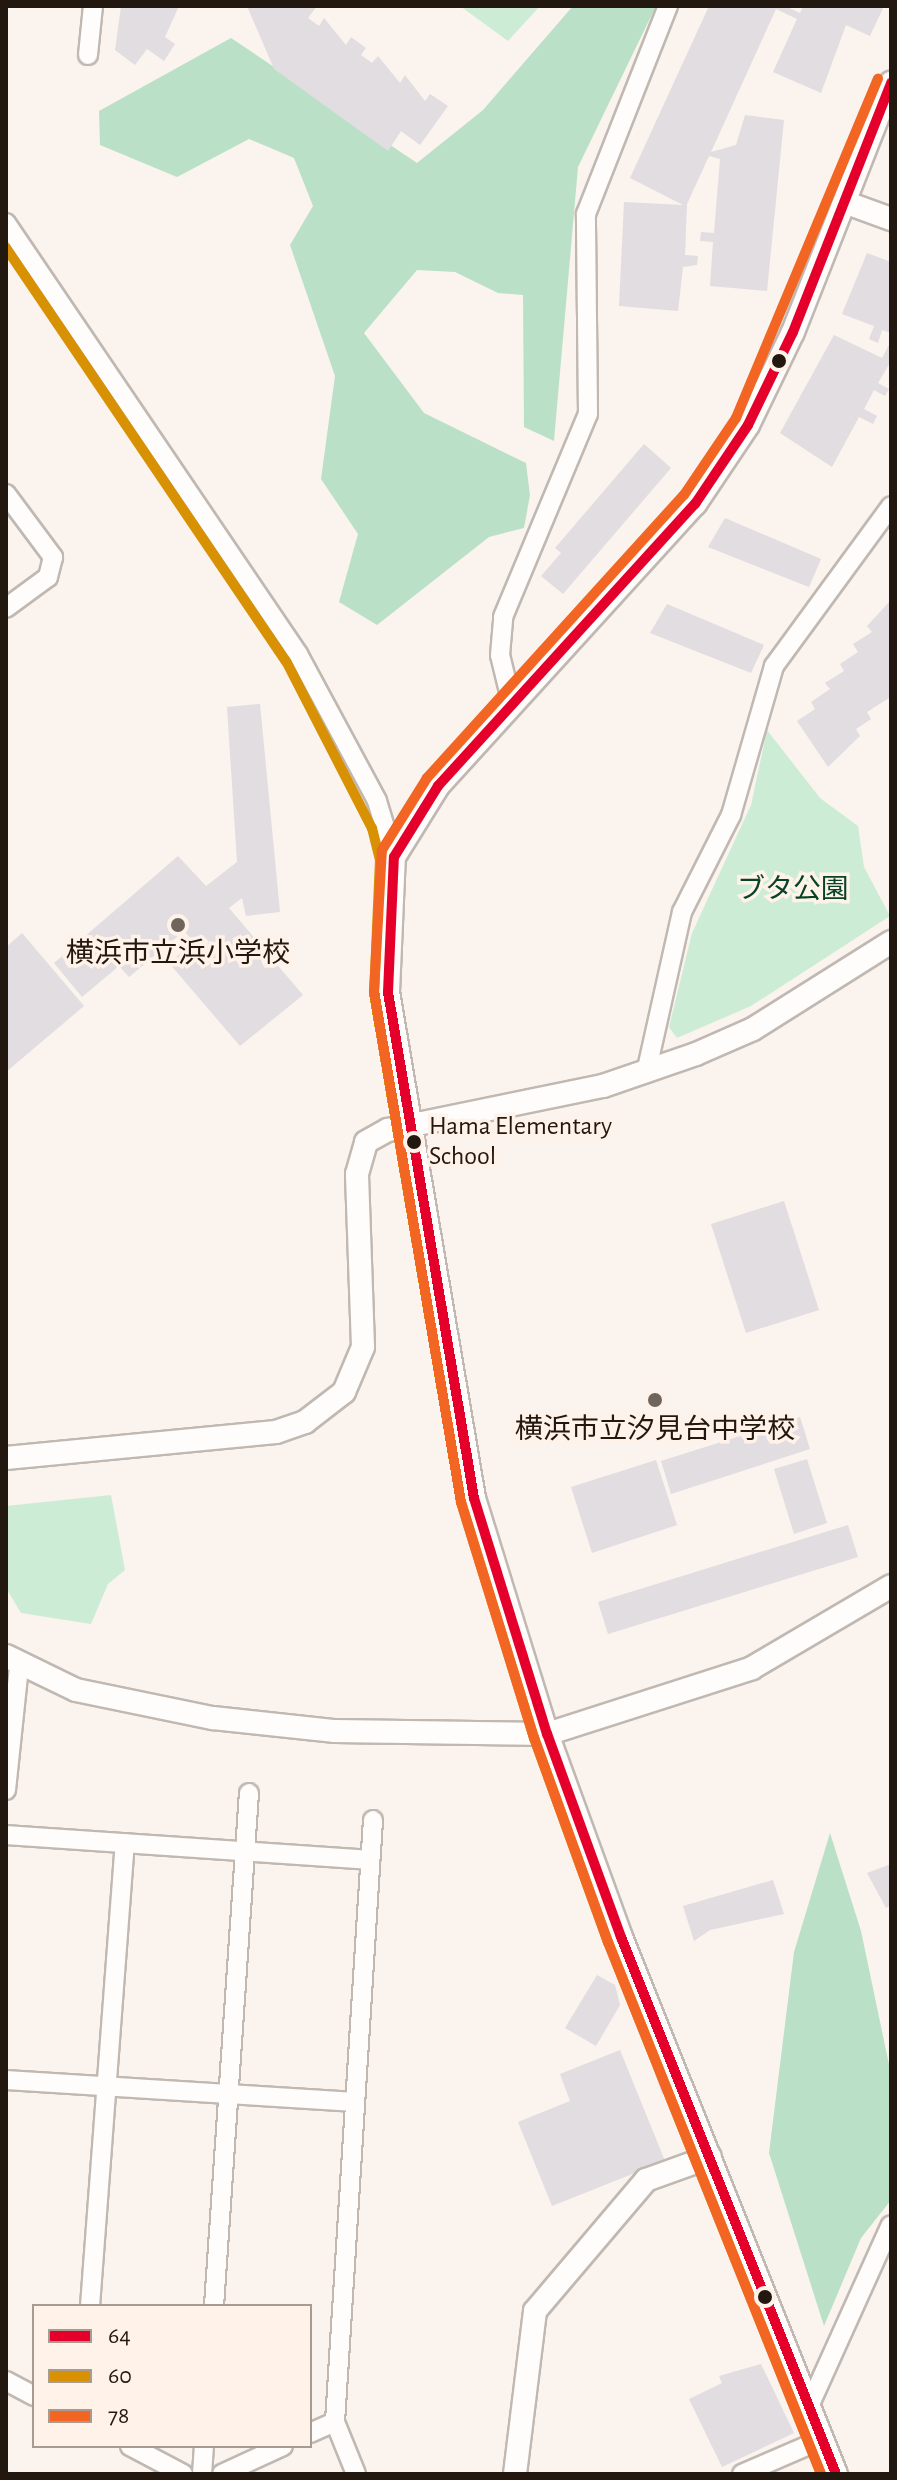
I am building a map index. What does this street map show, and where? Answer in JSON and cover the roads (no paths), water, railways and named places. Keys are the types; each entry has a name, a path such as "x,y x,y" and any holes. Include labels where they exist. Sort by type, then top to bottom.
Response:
{"street":[{"path":"88,55 93,6"},
{"path":"511,700 500,655 503,617 588,414 586,214 668,6"},
{"path":"394,857 438,786 511,700 695,504 748,425 847,203 891,83"},
{"path":"847,203 891,219"},
{"path":"6,223 298,654 377,801 394,857 388,992 456,1419 547,1734 836,2474"},
{"path":"6,494 53,557 48,577 6,608"},
{"path":"646,1073 682,912 731,815 774,666 891,506"},
{"path":"6,1458 276,1432 328,1408 350,1381 363,1347 359,1157 379,1133 646,1073 753,1029 891,942"},
{"path":"6,1790 12,1661 76,1690 280,1727 547,1734 752,1668 891,1586"},
{"path":"214,2304 249,1793"},
{"path":"356,2474 335,2422 373,1820"},
{"path":"6,1835 370,1860"},
{"path":"90,2304 125,1843"},
{"path":"6,2080 354,2102"},
{"path":"515,2474 535,2311 646,2180 710,2157"},
{"path":"810,2404 891,2225"},
{"path":"6,2381 32,2395"},
{"path":"312,2432 335,2422"},
{"path":"742,2474 823,2439"},
{"path":"134,2448 183,2474"},
{"path":"202,2474 204,2448"},
{"path":"222,2474 279,2448"}],"place":[{"name":"横浜市立浜小学校","path":"178,925"},
{"name":"Hama Elementary School","path":"414,1142"},
{"name":"横浜市立汐見台中学校","path":"655,1400"}],"park label":[{"name":"ブタ公園","path":"793,890"}]}
